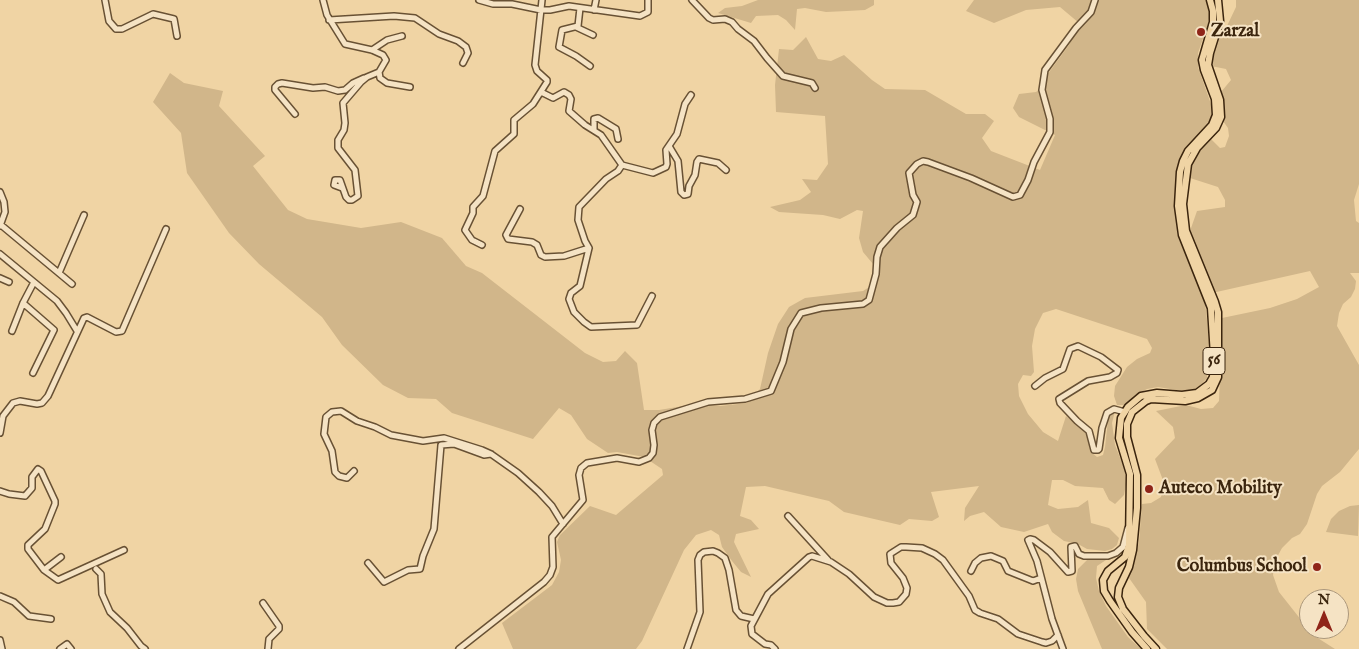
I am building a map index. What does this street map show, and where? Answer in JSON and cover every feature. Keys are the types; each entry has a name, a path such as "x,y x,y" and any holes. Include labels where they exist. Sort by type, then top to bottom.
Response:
{"main road":[{"name":"56","path":"1125,412 1133,402 1146,394 1182,395 1197,393 1209,384 1213,377 1214,349 1211,308 1182,235 1178,206 1180,172 1183,161 1188,151 1212,126 1216,115 1215,99 1202,60 1213,22 1210,0"},
{"name":"56","path":"1118,592 1134,550 1137,508 1137,475 1127,437 1128,419 1136,408 1151,399 1185,401 1203,396 1212,390 1218,377 1218,312 1186,231 1183,204 1188,164 1197,148 1216,128 1221,117 1220,100 1208,65 1220,21 1218,0"},
{"path":"1125,412 1119,425 1118,438 1129,471 1130,521 1127,553 1122,561 1108,570 1104,577 1103,585 1106,594 1132,632 1147,649"},
{"path":"1113,567 1122,570 1125,576"},
{"path":"1106,594 1112,595 1118,592 1123,609 1156,649"}],"street":[{"path":"105,0 107,16 116,29 122,29 153,14 174,19 178,36"},
{"path":"295,114 275,90 278,84 338,91 345,90 353,83 379,72 386,58 372,50 345,44 329,20 323,0"},
{"path":"479,0 493,4 512,4 541,10 569,6 634,16 640,16 648,12 648,0"},
{"path":"482,245 472,240 465,230 473,213 472,207 482,196 496,151 514,134 514,120 533,104 548,82 537,71 535,65 542,0"},
{"path":"594,10 596,0"},
{"path":"692,0 709,18 713,20 725,19 732,22 754,41 783,76 812,83 815,88"},
{"path":"459,649 544,582 550,575 553,566 552,537 583,500 579,475 581,468 588,463 618,458 643,461 653,453 652,430 654,423 660,417 708,402 745,399 771,391 782,362 791,329 801,312 862,304 869,300 876,274 880,247 897,228 913,215 917,202 913,195 909,173 917,164 923,161 928,162 971,178 1013,197 1020,195 1028,180 1034,162 1050,132 1050,119 1042,90 1045,70 1090,12 1095,0"},
{"path":"576,28 580,8"},
{"path":"329,20 394,16 415,18 439,34 458,41 466,47 468,53 463,63"},
{"path":"590,66 559,47 562,30 576,28 594,35"},
{"path":"372,50 387,40 402,36"},
{"path":"379,72 380,78 387,83 410,87"},
{"path":"342,188 349,200 358,196 355,170 339,150 338,140 344,130 345,123 343,103 367,77"},
{"path":"541,92 553,98 564,92 569,95 571,99 570,111 576,119 604,138 622,164 657,172 667,165 666,152 668,146 677,134 685,104 691,95"},
{"path":"594,130 594,119 598,118 616,128 618,139"},
{"path":"668,146 678,161 681,192 684,195 688,194 699,159 718,164 726,170"},
{"path":"590,248 585,241 578,220 579,207 606,179 618,171 622,164"},
{"path":"0,192 5,208 0,226 72,284"},
{"path":"520,209 506,235 508,239 535,243 541,255 545,257 564,256 590,248"},
{"path":"58,273 84,215"},
{"path":"0,434 3,416 14,403 20,401 42,403 48,396 85,317 116,332 122,331 166,230"},
{"path":"590,248 580,286 571,294 569,299 574,312 584,322 591,327 637,325 652,296"},
{"path":"0,254 57,301 77,331"},
{"path":"0,278 9,282"},
{"path":"12,331 34,282"},
{"path":"23,303 54,330 33,373"},
{"path":"1035,386 1045,378 1063,369 1070,348 1074,346 1079,347 1107,361 1117,368 1118,371 1110,377 1088,381 1060,397 1060,403 1077,421 1090,431 1094,448 1097,451 1107,413 1114,410 1125,412"},
{"path":"354,472 347,478 339,476 335,472 332,451 324,434 326,418 332,412 340,411 391,435 423,441 444,438 491,454 518,473 538,492 552,506 563,524"},
{"path":"368,563 384,582 408,570 420,569 434,528 442,445 454,444 484,454 491,454"},
{"path":"0,491 25,496 32,488 32,477 38,469 42,471 55,504 45,529 28,547 44,570 58,580 124,550"},
{"path":"788,516 831,562 849,574 874,597 887,604 899,602 906,594 907,588 903,578 891,563 890,554 901,547 922,548 936,554 947,565 969,596 975,610 998,619 1018,634 1042,642 1052,641 1058,636"},
{"path":"1063,649 1052,619 1037,561 1028,545 1029,539 1034,540 1050,552 1068,572 1072,571 1071,547 1075,546 1079,554 1084,556 1108,556 1116,553 1123,547 1130,521"},
{"path":"687,649 700,612 698,560 704,552 712,551 725,558 736,610 742,616 754,619"},
{"path":"775,649 772,645 765,644 752,634 751,626 772,590 809,557 812,556 831,562"},
{"path":"971,571 974,563 982,558 991,556 1003,561 1008,572 1033,581 1042,578"},
{"path":"44,570 61,557"},
{"path":"96,569 102,574 102,594 110,612 127,628 140,646 145,649"},
{"path":"0,596 14,602 29,616 51,619"},
{"path":"263,603 279,626 279,629 269,639 268,649"},
{"path":"0,640 2,649"},
{"path":"60,649 67,644 71,649"}],"shaded area":[{"path":"758,0 874,0 874,5 865,10 847,11 826,12 805,8 797,9 795,30 786,20 778,15 756,16 751,23 718,13 725,8 742,6"},
{"path":"974,0 1206,0 1210,13 1198,53 1198,67 1212,107 1212,114 1210,121 1185,149 1179,161 1176,175 1176,208 1178,237 1204,300 1206,310 1209,343 1207,378 1196,390 1182,391 1158,387 1147,389 1135,395 1125,405 1117,405 1114,396 1115,386 1127,367 1137,359 1150,353 1152,348 1147,339 1056,309 1043,313 1035,329 1032,346 1034,372 1031,376 1023,375 1018,384 1019,396 1028,414 1043,432 1058,441 1066,416 1089,435 1089,446 1092,453 1097,457 1103,455 1108,420 1112,412 1115,411 1112,423 1115,445 1125,470 1126,484 1124,495 1115,504 1109,500 1103,488 1075,486 1063,480 1052,480 1048,505 1058,509 1078,507 1088,500 1091,523 1109,528 1119,538 1117,545 1105,551 1087,549 1078,544 1064,541 1052,532 1048,524 1024,532 1001,527 984,512 970,516 964,521 965,508 979,486 931,492 939,517 932,521 909,519 900,525 844,512 829,501 765,486 746,487 740,516 751,520 759,529 736,534 734,542 751,577 741,572 732,561 722,547 719,535 711,530 696,535 684,550 642,641 636,649 513,649 502,623 552,585 559,572 561,560 557,542 560,535 590,506 616,515 663,475 662,469 644,457 617,452 608,453 587,439 571,415 559,408 533,439 452,413 436,399 408,398 383,385 342,345 322,317 259,264 229,233 187,173 181,133 153,102 170,73 184,83 223,91 219,106 265,156 253,166 288,210 307,219 361,228 401,222 442,238 466,266 482,273 585,353 603,362 616,361 625,351 637,363 644,410 659,410 689,405 720,406 747,403 760,389 768,353 778,324 789,307 805,298 863,291 874,284 873,264 863,252 859,238 863,211 857,210 840,219 823,215 779,212 770,207 800,200 811,192 802,179 817,180 828,164 825,116 776,112 775,85 779,49 793,50 806,37 818,59 831,61 844,55 885,89 925,90 966,114 985,114 994,121 982,138 991,151 1040,170 1055,135 1019,117 1013,108 1019,94 1036,92 1042,87 1047,75 1069,45 1079,23 1060,7 1026,10 994,23 966,11"},
{"path":"1236,0 1359,0 1359,184 1354,200 1356,221 1359,223 1359,273 1350,273 1356,281 1355,289 1351,297 1343,304 1337,326 1359,365 1359,449 1340,472 1322,486 1317,494 1307,524 1300,534 1292,538 1282,548 1276,559 1273,575 1279,592 1299,617 1299,639 1319,639 1335,649 1167,649 1147,629 1146,602 1129,578 1139,542 1142,504 1151,503 1161,497 1164,483 1155,459 1175,438 1173,427 1156,411 1186,405 1201,409 1213,408 1219,401 1222,318 1270,308 1297,299 1319,287 1310,271 1212,293 1190,231 1197,211 1225,207 1225,200 1218,187 1190,178 1191,167 1195,157 1211,139 1220,148 1225,147 1229,136 1228,128 1223,121 1224,111 1221,92 1231,80 1226,69 1211,66 1216,42 1227,26 1236,7"},
{"path":"1359,505 1358,536 1326,532 1331,519 1339,511 1350,506"},
{"path":"1088,559 1106,560 1097,566 1096,578 1099,591 1106,606 1128,637 1141,649 1102,649 1078,591 1076,579 1078,569"}],"place":[{"name":"Zarzal","path":"1201,32"},
{"name":"Auteco Mobility","path":"1149,489"},
{"name":"Columbus School","path":"1317,567"}]}
